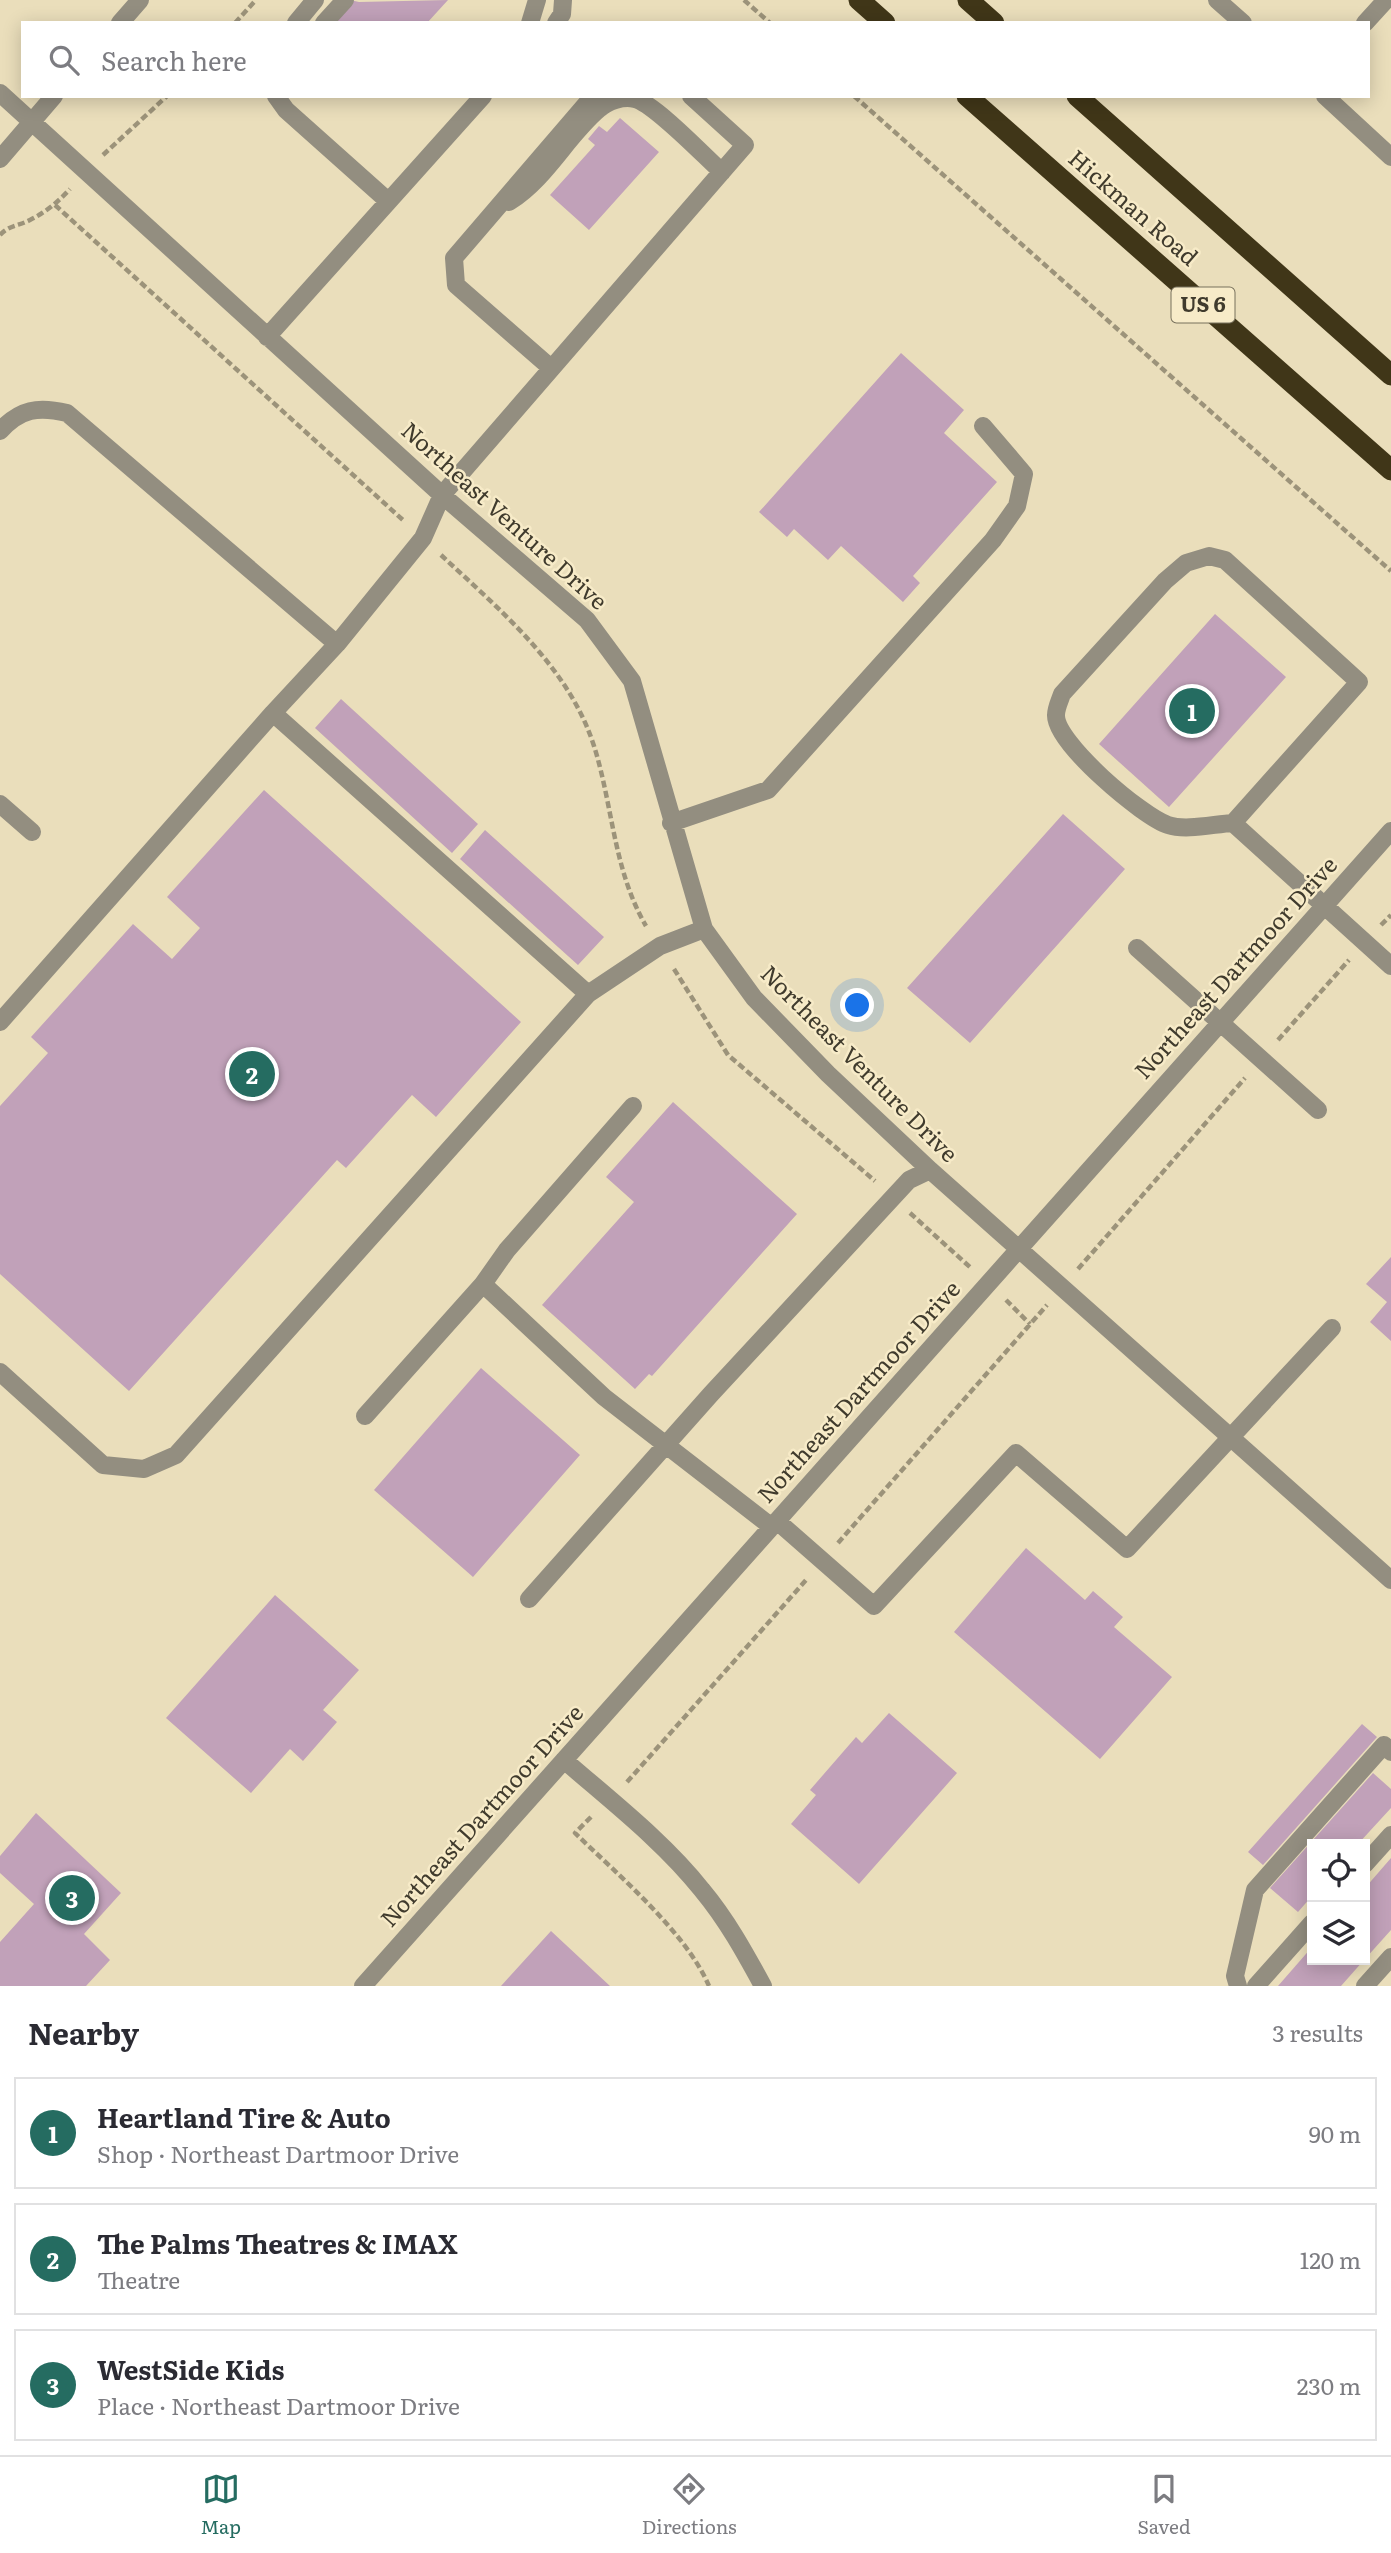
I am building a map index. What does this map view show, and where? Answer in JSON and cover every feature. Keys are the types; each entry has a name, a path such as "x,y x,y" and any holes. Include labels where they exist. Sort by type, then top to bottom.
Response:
{"highway":[{"path":"859,0 883,21"},
{"path":"968,0 992,21"},
{"name":"Hickman Road","path":"969,98 1391,470"},
{"name":"Hickman Road","path":"1079,98 1391,375"}],"street":[{"path":"122,21 140,0"},
{"path":"298,21 315,0"},
{"path":"326,21 345,0"},
{"path":"531,21 537,0"},
{"path":"557,21 562,14 564,0"},
{"path":"1217,0 1241,21"},
{"path":"1367,21 1386,0"},
{"name":"Northeast Venture Drive","path":"0,93 442,495 587,620 632,681 671,823 704,929 754,998 828,1074 930,1170 1391,1580"},
{"path":"0,159 52,98"},
{"path":"267,337 481,98"},
{"path":"551,368 456,285 454,258 591,98"},
{"path":"0,1022 337,644 423,538 442,495 745,145 693,98"},
{"path":"1327,98 1391,157"},
{"path":"492,213 528,190 600,108 618,99 635,99 651,107 722,172"},
{"path":"283,101 388,201"},
{"path":"0,431 13,417 45,407 67,412 337,644"},
{"path":"671,823 768,790 992,540 1017,506 1024,474 983,426"},
{"path":"1233,823 1359,682 1225,560 1209,556 1186,563 1165,581 1062,694 1055,715 1062,733 1081,756 1147,816 1171,827 1233,823 1391,966"},
{"path":"273,713 588,994"},
{"path":"0,804 32,832"},
{"name":"Northeast Dartmoor Drive","path":"363,1986 1391,831"},
{"path":"0,1372 103,1465 144,1468 176,1455 588,994 660,946 704,929"},
{"path":"1136,948 1318,1110"},
{"path":"365,1416 484,1284 506,1250 633,1106"},
{"path":"529,1599 909,1180 930,1170"},
{"path":"484,1284 604,1397 822,1560 874,1606 1016,1453 1127,1549 1332,1328"},
{"path":"1238,1986 1235,1976 1255,1890 1384,1745 1391,1752"},
{"path":"564,1760 609,1799 702,1889 737,1939 764,1986"},
{"path":"1370,1858 1391,1835"},
{"path":"1256,1986 1307,1929"},
{"path":"1365,1986 1391,1957"}],"path":[{"path":"237,21 256,0"},
{"path":"744,0 768,21"},
{"path":"855,98 1391,571"},
{"path":"55,205 519,627 568,691 594,746 614,844 644,924 728,1055 894,1197 1030,1324"},
{"path":"709,1986 701,1968 646,1902 575,1833 643,1765 1261,1059 1391,915"}],"building":[{"path":"350,0 448,0 429,21 331,21"},
{"path":"620,118 659,152 589,230 550,195 595,145 588,139 599,126 607,132"},
{"path":"901,353 964,410 944,433 997,482 913,576 920,583 903,602 841,546 828,560 794,529 787,537 759,512"},
{"path":"1215,614 1286,677 1169,807 1099,744"},
{"path":"341,699 478,824 452,853 315,728"},
{"path":"264,790 521,1022 436,1117 412,1095 346,1168 337,1160 129,1391 0,1274 0,1106 48,1053 31,1037 133,924 172,959 200,928 167,897"},
{"path":"1063,814 1125,869 970,1043 907,988"},
{"path":"485,830 604,937 578,965 460,859"},
{"path":"673,1102 797,1214 652,1376 649,1374 635,1389 542,1305 634,1202 606,1177"},
{"path":"1391,1257 1391,1341 1370,1322 1387,1302 1366,1284"},
{"path":"481,1368 580,1455 473,1577 374,1490"},
{"path":"1026,1548 1085,1600 1093,1591 1123,1617 1114,1627 1172,1677 1100,1759 954,1632"},
{"path":"275,1595 359,1670 323,1710 337,1722 303,1761 290,1749 251,1793 166,1718"},
{"path":"889,1713 957,1773 859,1884 791,1824 816,1795 810,1790 856,1737 862,1743"},
{"path":"1362,1724 1377,1737 1263,1865 1248,1852"},
{"path":"1373,1773 1391,1789 1391,1808 1363,1839 1314,1839"},
{"path":"36,1813 121,1893 84,1934 110,1960 86,1986 0,1986 0,1942 34,1904 0,1873 0,1856"},
{"path":"1307,1847 1307,1902 1298,1912 1270,1888"},
{"path":"1391,1858 1391,1930 1370,1953 1370,1902 1370,1882"},
{"path":"551,1931 610,1986 501,1986"},
{"path":"1307,1953 1307,1965 1360,1965 1341,1986 1278,1986"}],"place":[{"name":"Heartland Tire & Auto","path":"1192,711"},
{"name":"The Palms Theatres & IMAX","path":"252,1074"},
{"name":"WestSide Kids","path":"72,1898"}]}
